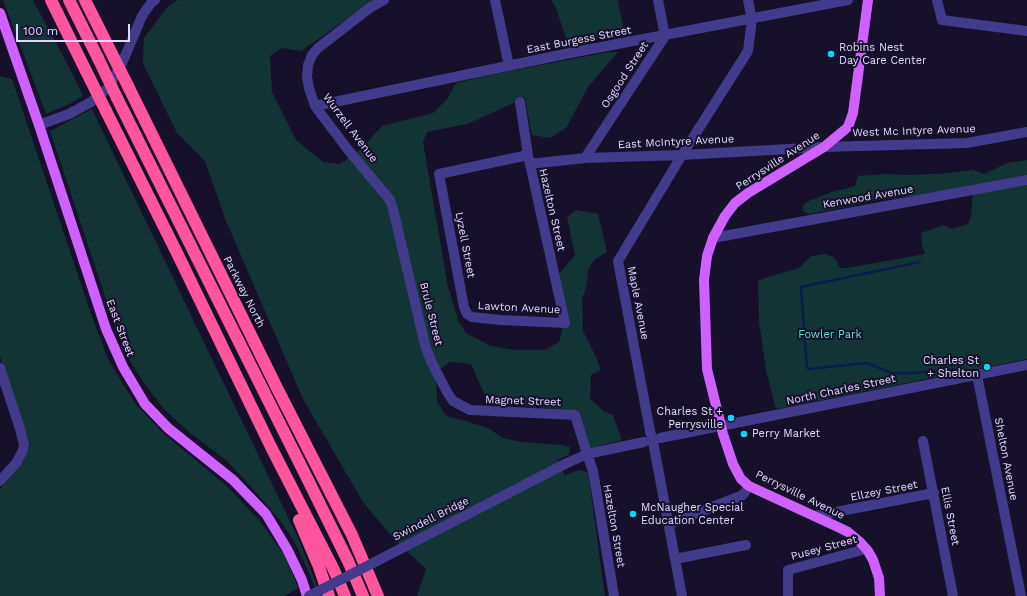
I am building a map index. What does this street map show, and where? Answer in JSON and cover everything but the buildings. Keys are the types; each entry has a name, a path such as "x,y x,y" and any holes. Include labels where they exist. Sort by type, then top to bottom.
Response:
{"highway":[{"path":"51,0 182,262 271,447 334,570 345,596"},
{"path":"69,0 348,561 363,596"},
{"name":"Parkway North","path":"85,0 270,374 352,535 378,596"},
{"path":"271,447 272,463 303,528 329,596"}],"main road":[{"name":"Perrysville Avenue","path":"868,0 853,113 848,127 824,147 748,193 735,203 725,216 713,238 707,256 704,280 707,369 721,427 733,464 741,479 749,486 848,532 860,542 873,560 878,574 880,596"},
{"name":"East Street","path":"0,13 106,329 123,367 145,404 164,424 233,480 266,514 287,549 308,596"}],"street":[{"path":"38,125 69,114 91,102 108,88 123,61 142,16 154,0"},
{"name":"Wurzell Avenue","path":"384,0 371,7 318,48 312,55 308,65 307,77 315,106 349,151 390,200 393,208"},
{"path":"496,0 509,66"},
{"path":"658,0 665,36"},
{"name":"Maple Avenue","path":"682,596 618,261 682,155 748,51 752,19 748,0"},
{"name":"East Burgess Street","path":"315,106 509,66 848,0"},
{"path":"936,0 942,20 1027,31"},
{"name":"Osgood Street","path":"585,158 665,36"},
{"name":"Hazelton Street","path":"520,102 529,159 565,322"},
{"name":"West Mc Intyre Avenue","path":"824,147 967,143 1027,132"},
{"name":"East McIntyre Avenue","path":"439,174 529,159 682,155 824,147"},
{"name":"Lyzell Street","path":"439,174 464,307 467,314 472,318"},
{"name":"Kenwood Avenue","path":"713,238 1027,180"},
{"name":"Brule Street","path":"393,208 425,345 431,361 447,392 453,400 470,410"},
{"name":"Lawton Avenue","path":"472,318 565,322"},
{"name":"North Charles Street","path":"660,438 1027,365"},
{"path":"0,368 24,445 17,462 0,481"},
{"name":"Shelton Avenue","path":"978,375 1021,596"},
{"name":"Magnet Street","path":"470,410 575,415"},
{"name":"Hazelton Street","path":"575,415 586,454 593,471 614,596"},
{"name":"Ellis Street","path":"924,441 953,596"},
{"path":"586,454 644,442"},
{"name":"Swindell Bridge","path":"308,596 586,454"},
{"path":"669,524 743,495 749,486"},
{"name":"Ellzey Street","path":"815,516 934,493"},
{"path":"675,559 746,545"},
{"name":"Pusey Street","path":"788,596 788,570 866,549"}],"green space":[{"path":"3,0 33,0 83,96 46,114"},
{"path":"178,0 374,0 301,51 282,48 270,56 272,92 296,140 323,162 340,164 361,149 382,126 433,113 448,98 456,83 609,52 618,52 588,87 566,128 550,138 532,135 525,98 467,124 427,132 423,142 448,287 459,322 466,333 491,346 515,350 545,350 559,342 566,314 558,275 575,255 567,217 576,210 598,214 607,252 594,260 588,270 587,284 582,299 583,331 601,370 591,375 590,398 603,411 613,415 622,440 590,448 577,411 488,402 471,364 450,362 436,372 437,401 446,416 490,429 502,438 522,442 570,447 569,455 557,460 565,475 579,470 588,472 605,596 417,596 426,569 395,540 363,502 303,399 226,221 205,161 177,133 143,64 144,38 168,6"},
{"path":"551,0 618,0 624,32 568,43 555,6"},
{"path":"0,76 12,79 90,311 108,359 134,402 163,433 228,487 259,520 283,553 298,588 284,596 0,596 0,489 23,462 29,448 0,356"},
{"path":"92,109 299,540 321,596 318,596 294,541 279,519 227,461 190,433 165,410 146,386 131,363 114,323 50,131"},
{"name":"Fowler Park","path":"1027,160 1027,359 776,409 766,370 759,321 758,281 799,268 811,256 825,254 834,257 840,268 847,268 925,254 922,245 921,233 944,225 951,229 968,224 971,216 973,194 894,197 809,214 803,211 803,205 832,192 855,186 858,176 887,174 939,174 973,170 984,174 1007,163"}],"waterway":[{"path":"920,262 801,287 807,368 867,363 892,373 914,373 954,369"}],"place":[{"name":"Robins Nest Day Care Center","path":"831,54"},
{"name":"Charles St + Shelton","path":"987,367"},
{"name":"Charles St + Perrysville","path":"731,418"},
{"name":"Perry Market","path":"744,434"},
{"name":"McNaugher Special Education Center","path":"633,514"}]}
